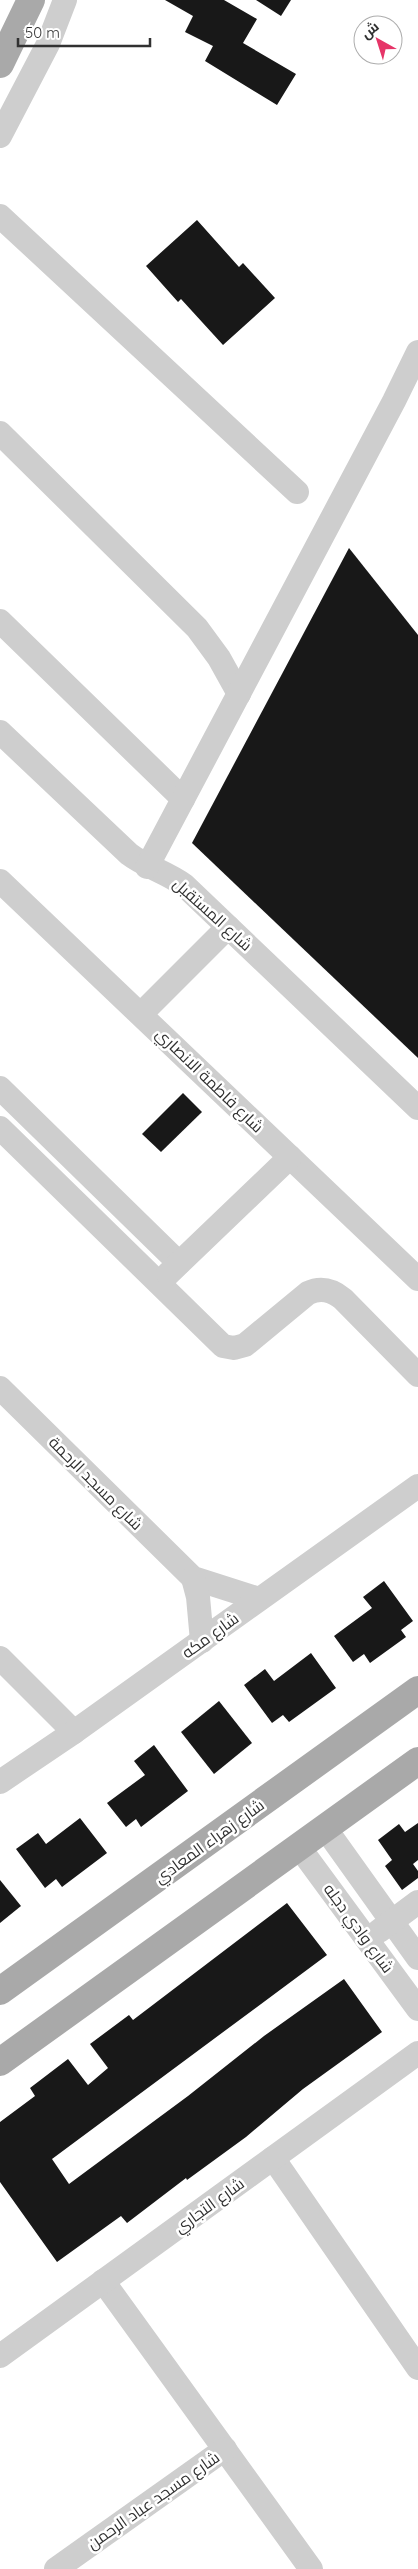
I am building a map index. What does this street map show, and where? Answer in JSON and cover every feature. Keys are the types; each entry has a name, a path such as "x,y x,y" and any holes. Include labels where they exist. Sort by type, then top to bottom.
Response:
{"main road":[{"path":"0,64 31,0"},
{"name":"شارع زهراء المعادي","path":"0,1991 418,1690"},
{"path":"0,2062 418,1761"}],"street":[{"path":"0,136 48,44 66,0"},
{"path":"0,216 298,492"},
{"path":"147,868 418,352"},
{"path":"0,433 198,628 219,658 239,694"},
{"path":"0,621 183,799"},
{"name":"شارع المستقبل","path":"0,732 129,854 147,868 170,876 184,885 418,1108"},
{"name":"شارع فاطمة الانصاري","path":"0,881 418,1279"},
{"path":"141,1014 228,927"},
{"path":"0,1088 179,1263"},
{"path":"0,1128 218,1342 234,1348 245,1345 308,1293 328,1290 342,1299 413,1360"},
{"path":"158,1284 290,1157"},
{"name":"شارع مسجد الرحمة","path":"0,1388 192,1578 259,1599"},
{"name":"شارع مكه","path":"0,1782 74,1732 418,1486"},
{"path":"192,1578 198,1598 202,1640"},
{"path":"0,1658 74,1732"},
{"name":"شارع وادي دجله","path":"325,1828 418,1958"},
{"name":"شارع وادي دجله","path":"299,1847 418,2009"},
{"path":"367,1940 418,1902"},
{"name":"شارع التجاري","path":"0,2356 418,2053"},
{"path":"273,2158 418,2368"},
{"path":"103,2281 311,2569"},
{"name":"شارع مسجد عباد الرحمن","path":"56,2569 225,2449"}],"building":[{"path":"165,0 224,0 257,19 243,43 296,74 277,105 205,61 213,46 185,32 193,16"},
{"path":"256,0 291,0 281,16"},
{"path":"197,220 239,267 243,263 275,298 223,345 181,299 178,302 146,266"},
{"path":"349,548 418,635 418,1058 192,843"},
{"path":"183,1093 202,1112 161,1152 142,1134"},
{"path":"384,1581 413,1621 401,1630 406,1637 370,1663 364,1654 353,1662 334,1636 372,1608 363,1597"},
{"path":"311,1653 336,1688 289,1722 283,1715 272,1723 244,1685 265,1669 274,1681"},
{"path":"219,1701 252,1743 214,1774 181,1732"},
{"path":"154,1745 188,1791 141,1827 136,1819 126,1827 107,1803 145,1775 134,1761"},
{"path":"80,1818 107,1853 62,1887 56,1879 45,1888 16,1849 38,1833 46,1844"},
{"path":"418,1823 418,1860 413,1864 418,1871 418,1878 402,1890 385,1866 392,1860 378,1840 399,1824 405,1832"},
{"path":"0,1880 21,1906 0,1923"},
{"path":"287,1903 327,1955 52,2159 69,2184 188,2096 264,2036 344,1979 382,2032 303,2089 246,2137 187,2180 186,2178 127,2223 121,2216 57,2262 0,2182 0,2122 35,2096 30,2088 68,2059 88,2085 108,2068 90,2044 129,2015 133,2020"}]}
